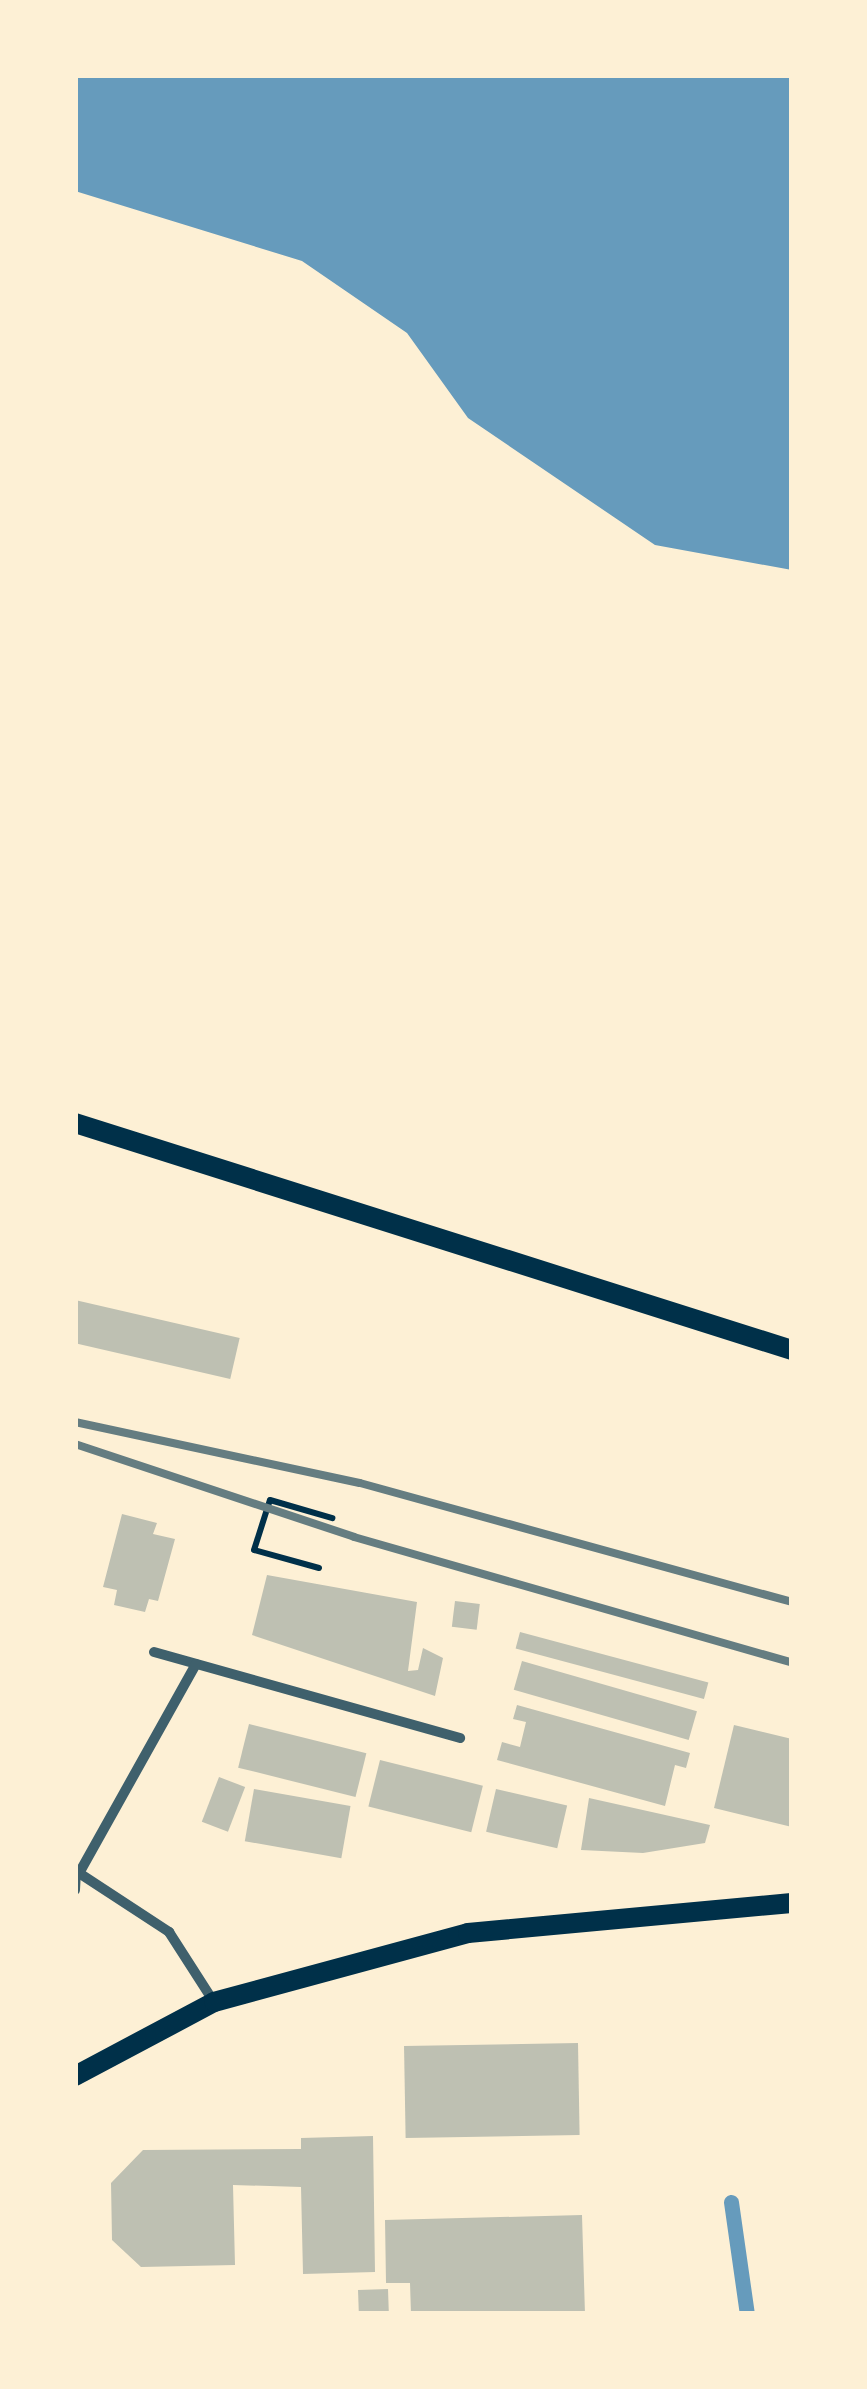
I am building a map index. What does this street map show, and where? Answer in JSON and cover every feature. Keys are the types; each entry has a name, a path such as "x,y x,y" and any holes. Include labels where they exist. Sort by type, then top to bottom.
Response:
{"main road":[{"path":"75,1123 792,1350"},
{"path":"75,2076 214,2002 468,1933 792,1903"}],"street":[{"path":"154,1652 460,1738"},
{"path":"75,1890 77,1872 196,1664"},
{"path":"77,1872 169,1932 214,2002"}],"path":[{"path":"319,1568 254,1550 270,1500 332,1518"}],"water":[{"path":"75,75 792,75 792,570 655,545 468,418 407,333 302,261 75,191"}],"building":[{"path":"75,1300 240,1338 230,1379 75,1343"},
{"path":"122,1514 157,1523 153,1534 175,1539 158,1601 149,1599 145,1612 114,1605 117,1590 103,1587"},
{"path":"267,1575 417,1602 408,1671 418,1670 423,1648 443,1658 435,1696 252,1635"},
{"path":"455,1601 480,1604 477,1630 452,1627"},
{"path":"520,1632 708,1682 704,1699 516,1648"},
{"path":"522,1661 697,1711 689,1740 514,1690"},
{"path":"517,1705 690,1753 686,1768 675,1765 665,1806 497,1760 502,1742 520,1747 526,1722 513,1719"},
{"path":"249,1724 366,1753 356,1797 238,1768"},
{"path":"734,1725 792,1739 792,1827 714,1808"},
{"path":"380,1760 483,1786 471,1832 368,1807"},
{"path":"219,1777 245,1787 228,1832 202,1822"},
{"path":"254,1789 351,1806 341,1858 245,1841"},
{"path":"496,1789 567,1805 557,1848 486,1832"},
{"path":"589,1798 710,1825 705,1843 643,1853 581,1850"},
{"path":"578,2043 580,2135 406,2138 404,2046"},
{"path":"373,2136 375,2272 303,2274 301,2187 233,2185 235,2265 141,2267 112,2240 111,2183 143,2150 301,2149 301,2138"},
{"path":"582,2215 585,2314 411,2314 410,2283 386,2283 385,2220"},
{"path":"388,2289 389,2314 359,2314 358,2290"}],"waterway":[{"path":"731,2202 747,2314"}],"railway":[{"path":"75,1422 360,1483 792,1602"},
{"path":"75,1444 354,1537 792,1663"}]}
